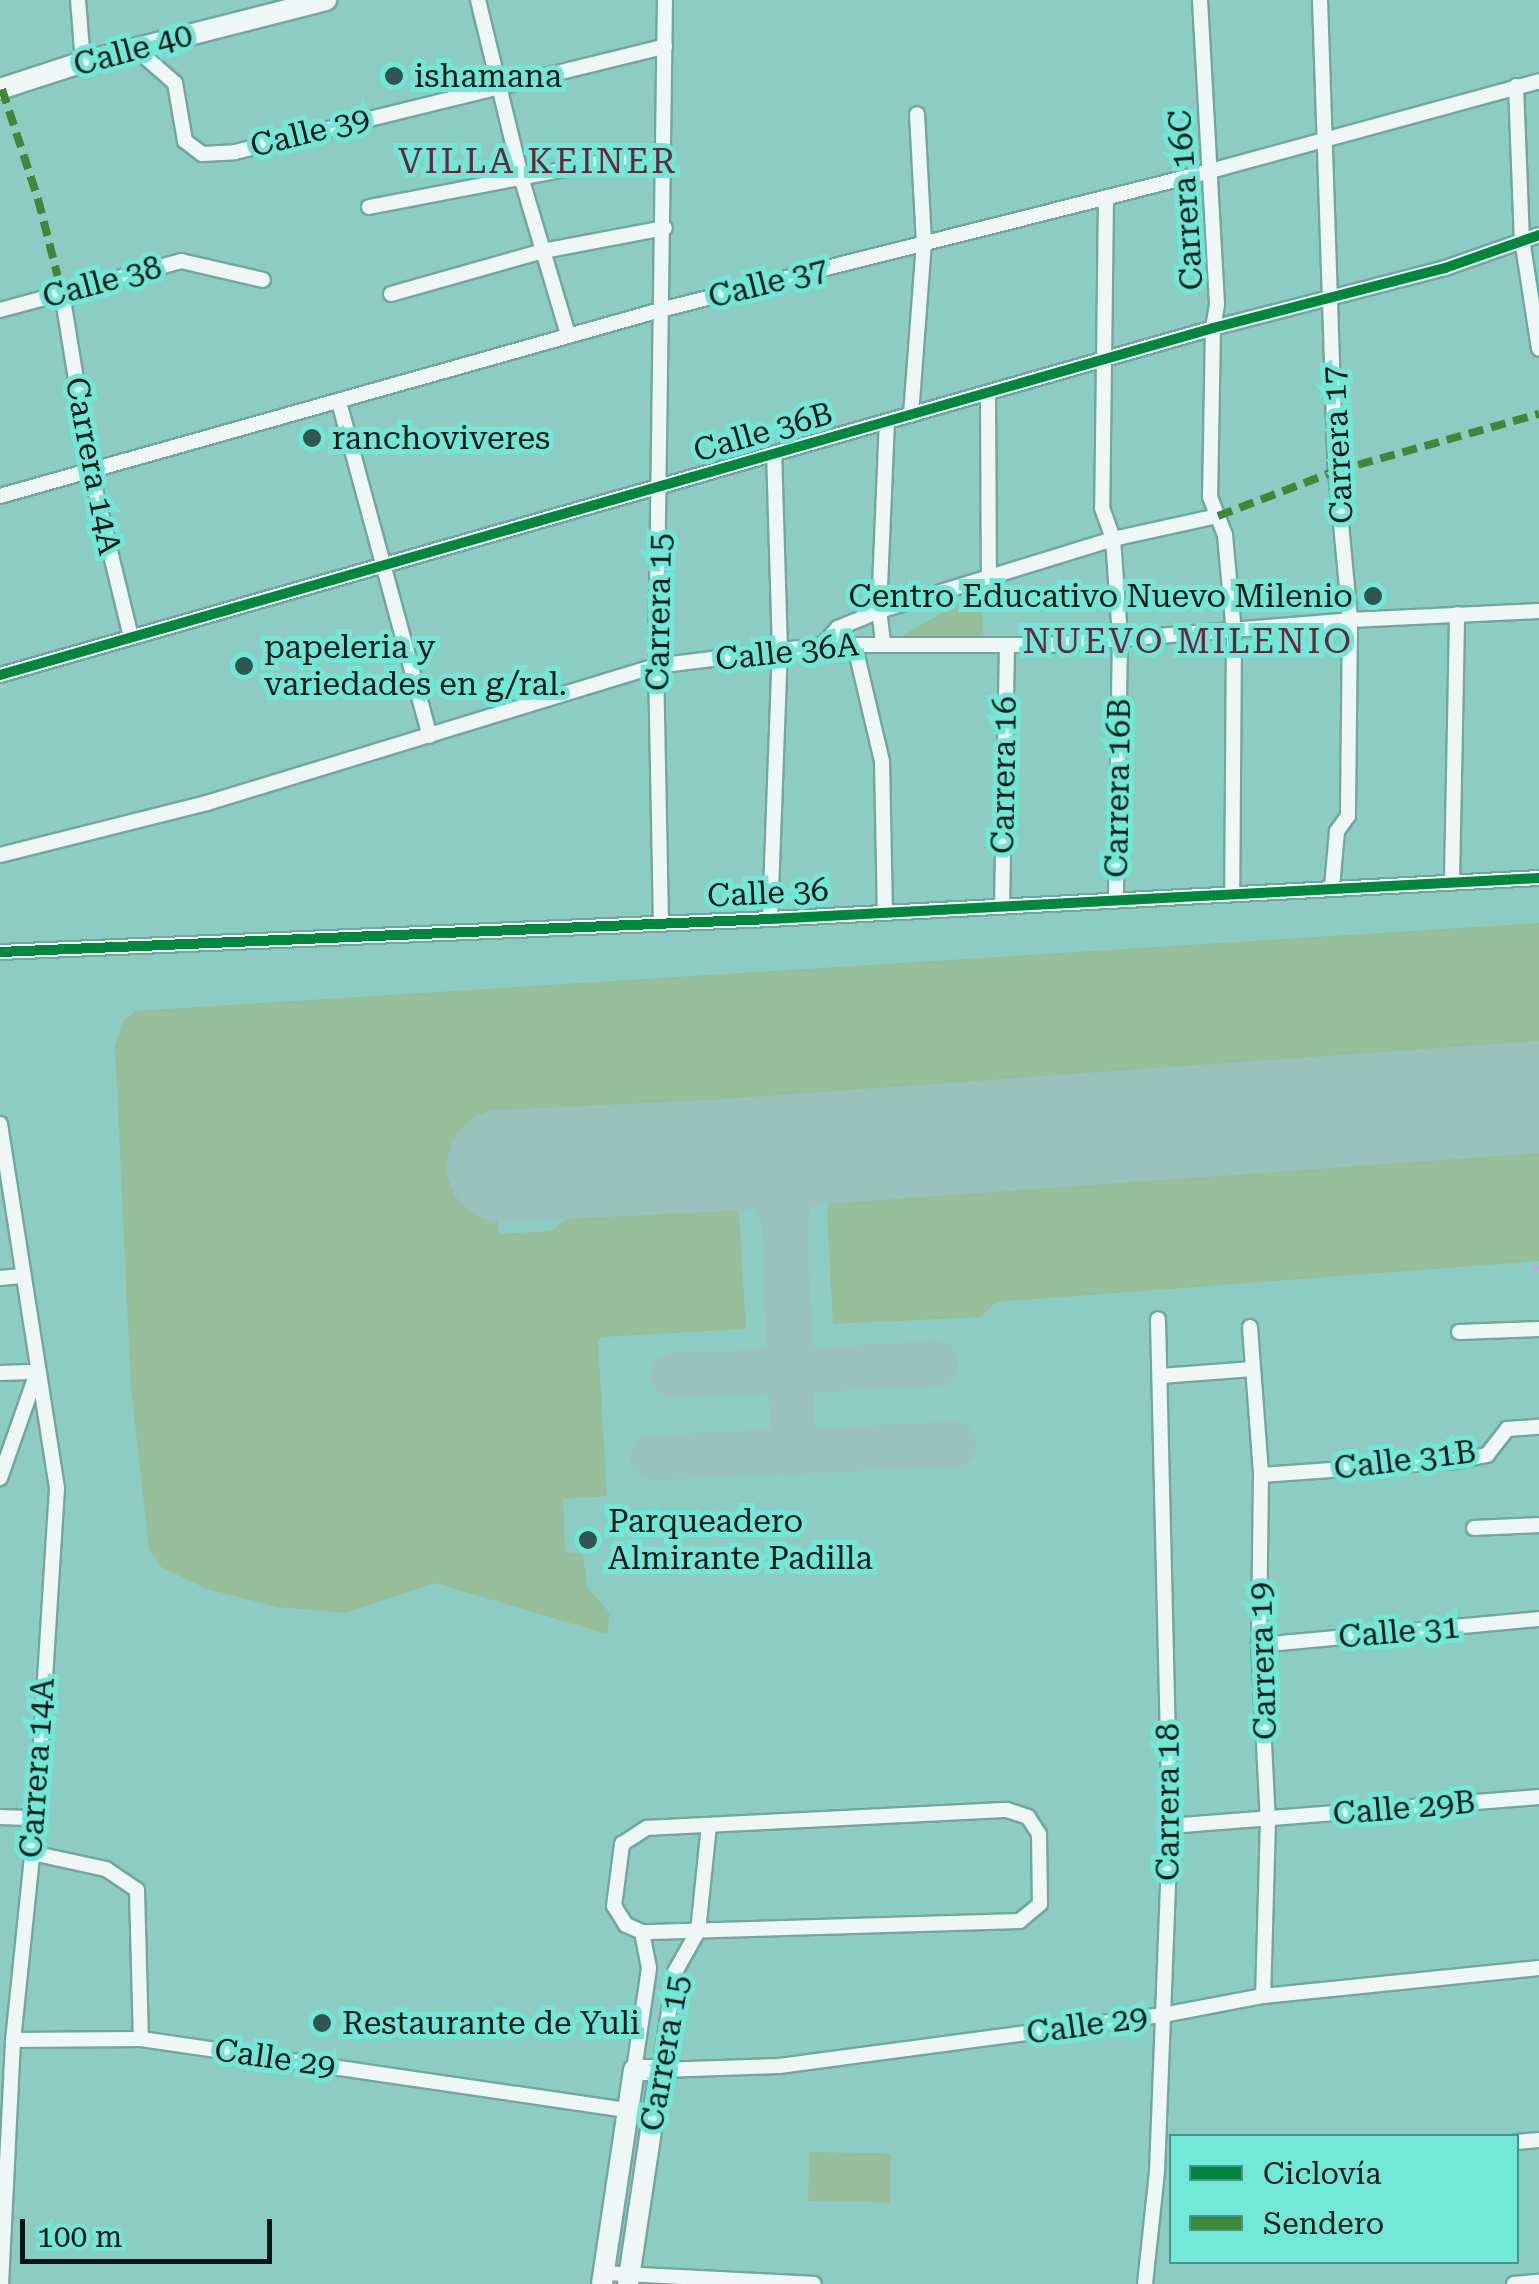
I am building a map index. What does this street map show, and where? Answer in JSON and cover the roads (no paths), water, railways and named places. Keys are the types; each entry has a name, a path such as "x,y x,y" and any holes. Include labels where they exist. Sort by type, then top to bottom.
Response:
{"street":[{"path":"78,0 84,62"},
{"name":"Calle 40","path":"0,90 84,62 326,0"},
{"path":"478,0 521,177 568,336"},
{"name":"Carrera 15","path":"661,924 656,666 662,486 666,0"},
{"name":"Carrera 16C","path":"1200,0 1217,305 1212,328 1210,496 1225,535 1234,633 1232,894"},
{"name":"Carrera 17","path":"1320,0 1336,471 1350,620 1348,816 1338,832 1332,887"},
{"name":"Calle 39","path":"135,48 175,83 186,142 202,154 235,152 497,84 665,46"},
{"name":"Calle 37","path":"0,496 664,309 1207,172 1539,81"},
{"path":"1516,86 1522,240 1539,349"},
{"path":"910,416 924,243 917,114"},
{"path":"370,206 665,150"},
{"name":"Carrera 16B","path":"1106,198 1102,508 1113,538 1120,636 1116,901"},
{"path":"391,294 543,251 664,228"},
{"name":"Calle 36B","path":"0,675 988,396 1212,328 1445,268 1539,235"},
{"name":"Calle 38","path":"0,310 182,261 263,280"},
{"name":"Carrera 14A","path":"62,293 91,473 130,638"},
{"path":"988,396 989,577"},
{"path":"339,402 380,566 430,736"},
{"path":"883,642 879,611 886,423"},
{"path":"770,919 780,652 774,456"},
{"path":"823,645 838,628 879,611 1113,538 1218,516"},
{"name":"Calle 36A","path":"0,855 207,803 656,666 823,645 1006,645 1234,633 1350,620 1539,611"},
{"path":"1452,880 1458,614"},
{"name":"Carrera 16","path":"1002,906 1006,645"},
{"path":"855,647 882,761 884,911"},
{"name":"Calle 36","path":"0,952 770,919 1539,878"},
{"name":"Carrera 14A","path":"0,1128 57,1488 36,1818 6,2092 1,2284"},
{"path":"0,1278 22,1276"},
{"name":"Carrera 18","path":"1145,2284 1164,2172 1163,2015 1170,1826 1158,1319"},
{"name":"Carrera 19","path":"1250,1327 1261,1475 1260,1645 1268,1820 1264,1996"},
{"path":"1459,1332 1539,1328"},
{"path":"1161,1376 1252,1369"},
{"path":"0,1373 37,1372 0,1475"},
{"name":"Calle 31B","path":"1261,1475 1456,1461 1486,1455 1508,1429 1539,1427"},
{"path":"1474,1528 1539,1524"},
{"name":"Calle 31","path":"1260,1645 1539,1618"},
{"name":"Calle 29B","path":"1170,1826 1539,1797"},
{"path":"1007,1810 1028,1818 1039,1834 1042,1894 1036,1910 1020,1921 698,1932 642,1932 626,1925 614,1906 622,1844 647,1828 1007,1810"},
{"path":"0,1816 36,1818"},
{"name":"Carrera 15","path":"629,2280 675,1972 698,1932 709,1825"},
{"path":"32,1853 106,1870 136,1890 141,2039"},
{"name":"Carrera 15","path":"603,2279 649,1968 642,1932"},
{"name":"Calle 29","path":"634,2070 778,2066 1163,2015 1264,1996 1539,1968"},
{"name":"Calle 29","path":"13,2040 141,2039 654,2114"},
{"path":"603,2279 814,2284"},
{"path":"1514,2284 1539,2282"}],"waterway":[{"path":"1534,1268 1539,1268"}],"place":[{"name":"ishamana","path":"394,76"},
{"name":"ranchoviveres","path":"312,438"},
{"name":"Centro Educativo Nuevo Milenio","path":"1373,596"},
{"name":"papeleria y variedades en g/ral.","path":"244,666"},
{"name":"Parqueadero Almirante Padilla","path":"588,1540"},
{"name":"Restaurante de Yuli","path":"322,2023"}],"district":[{"name":"VILLA KEINER","path":"538,162"},
{"name":"NUEVO MILENIO","path":"1188,642"}]}
